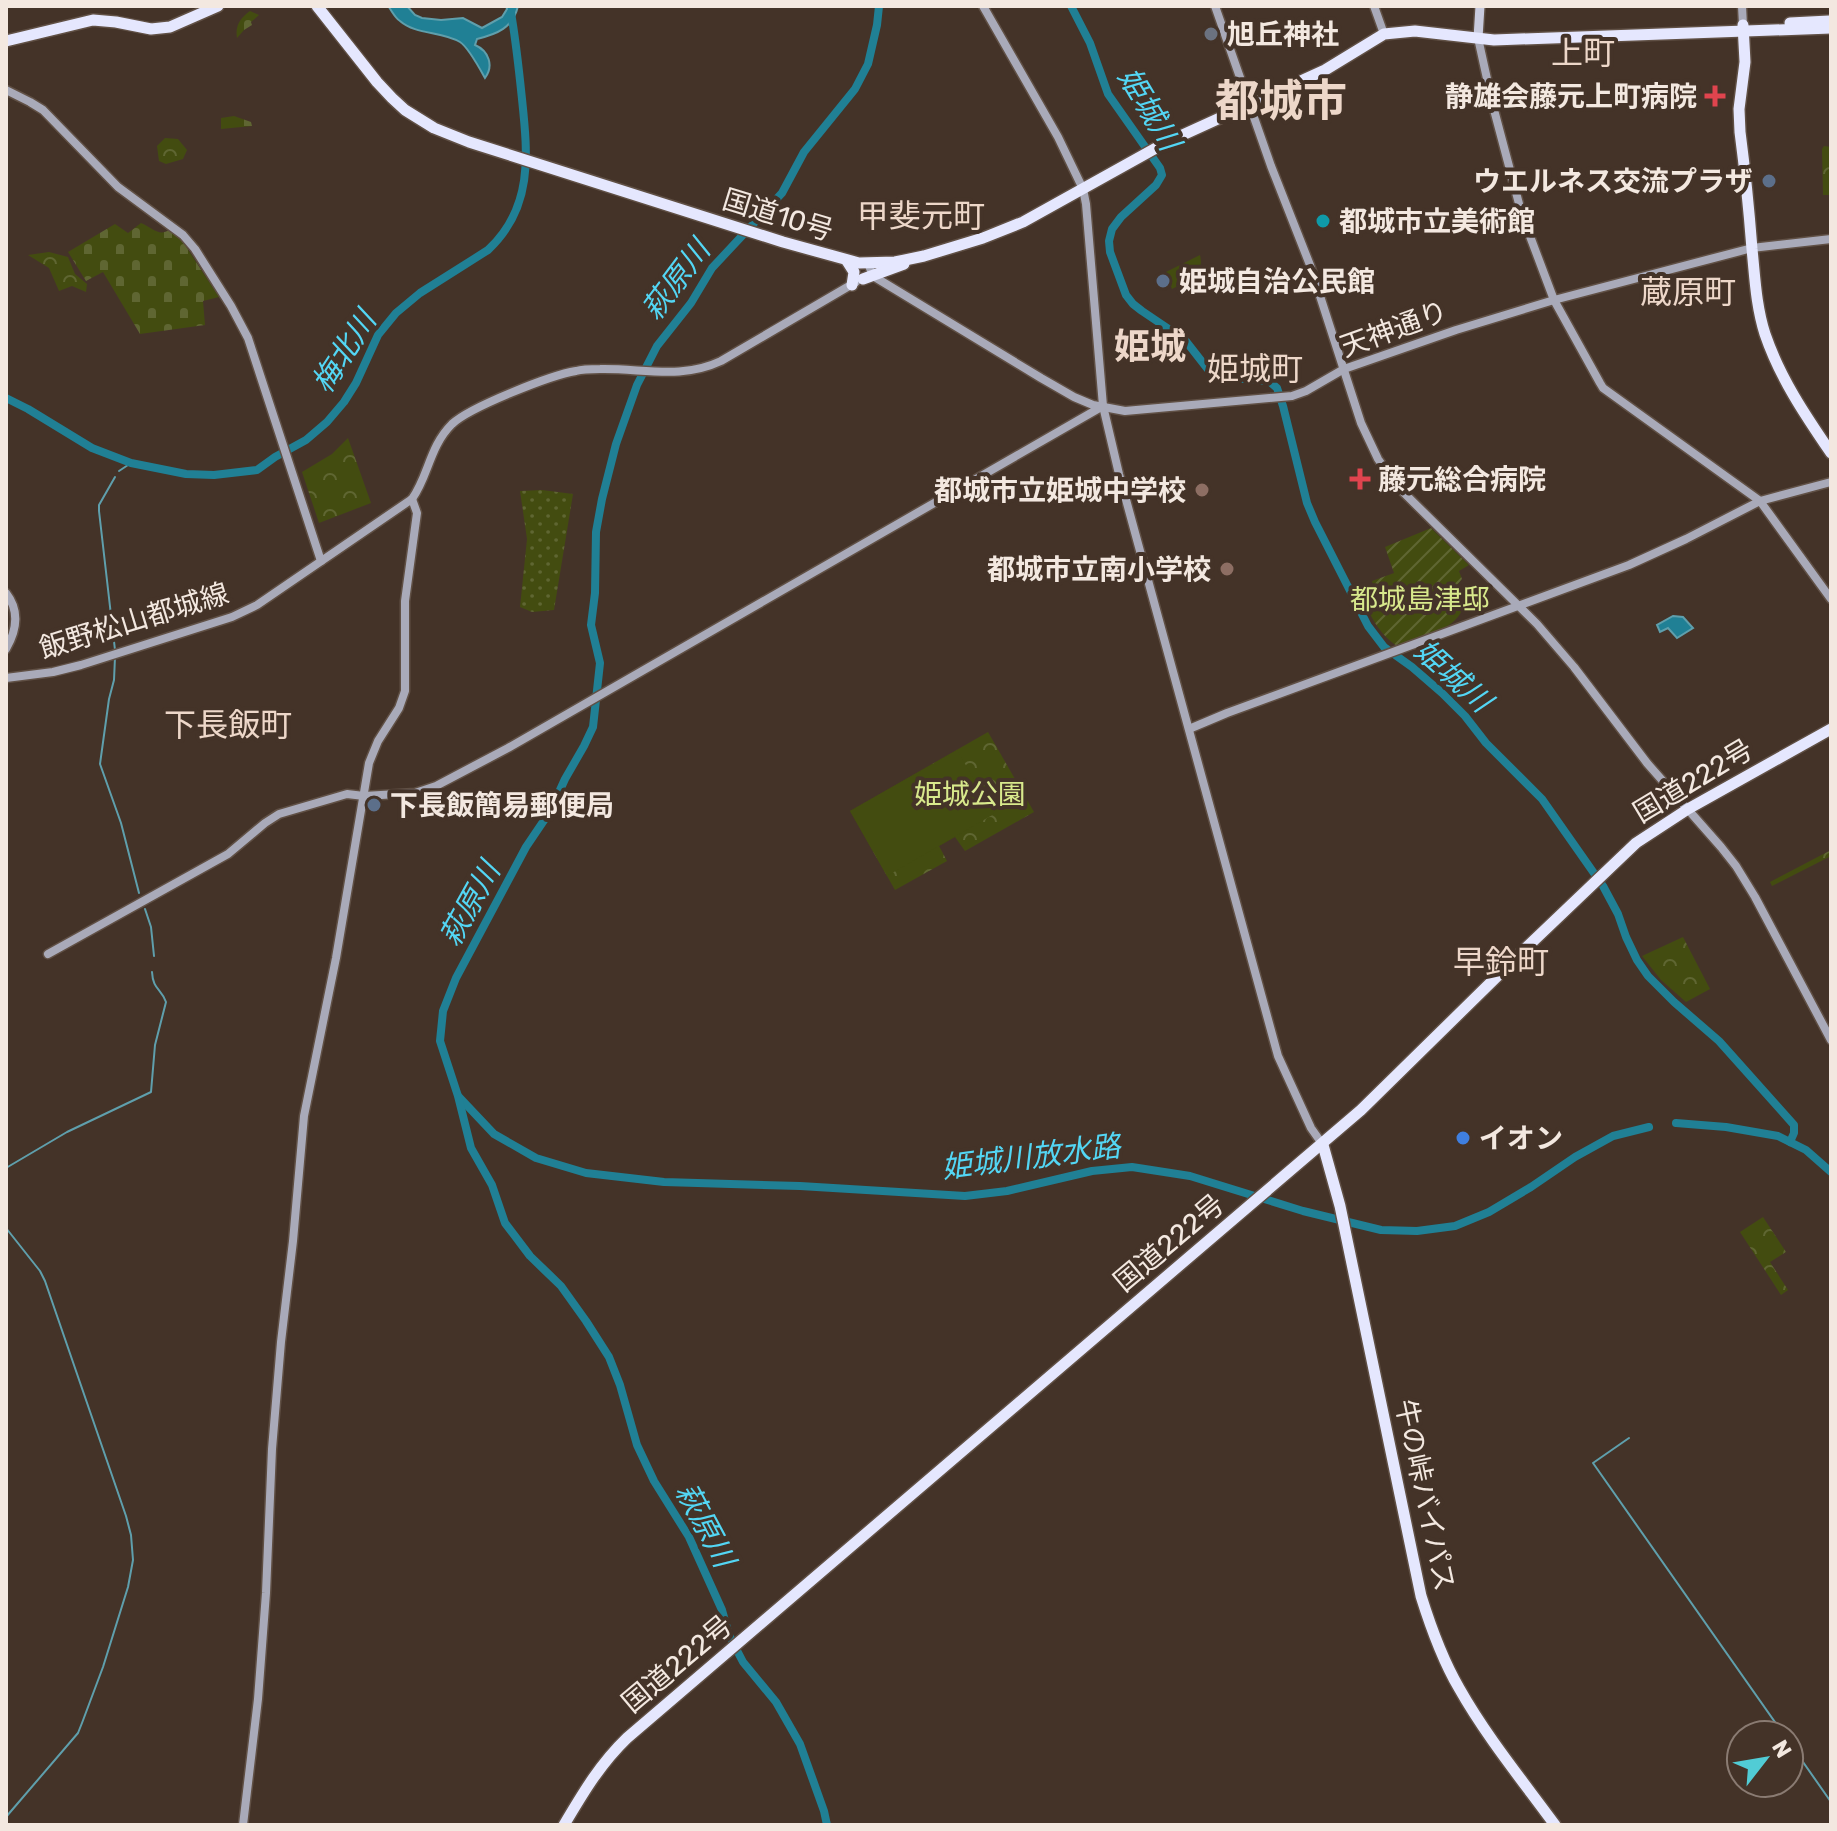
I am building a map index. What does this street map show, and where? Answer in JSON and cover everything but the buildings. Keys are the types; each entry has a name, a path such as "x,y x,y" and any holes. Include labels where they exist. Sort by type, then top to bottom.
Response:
{"highway":[{"path":"6,41 93,20 151,29 170,27 218,6"},
{"name":"国道10号","path":"317,6 377,82 405,110 434,128 783,242 847,261 868,263 912,260 1002,231 1196,127 1325,70 1384,34 1415,31 1478,38 1493,34 1831,28"},
{"name":"国道10号","path":"1744,28 1831,21"},
{"path":"1744,28 1745,62 1739,109 1755,287 1766,335 1795,399 1831,453"},
{"path":"847,261 863,280 912,260"},
{"path":"887,285 889,270"},
{"name":"国道222号","path":"564,1825 595,1773 649,1719 1323,1145 1646,835 1831,729"},
{"name":"牛の峠バイパス","path":"1323,1145 1340,1206 1421,1596 1442,1656 1459,1689 1519,1764 1555,1825"},
{"path":"1303,1160 1319,1160 1329,1165"}],"main road":[{"path":"1478,38 1480,6"}],"street":[{"path":"983,6 1058,137 1083,189 1103,406 1149,587 1278,1056 1305,1115 1323,1145"},
{"path":"1215,6 1310,265 1370,445 1388,475 1518,605 1574,667 1621,730 1736,866 1831,1040"},
{"path":"1374,6 1384,34"},
{"path":"1742,6 1744,28"},
{"path":"1478,38 1522,215 1554,300 1603,388 1760,501 1831,599"},
{"path":"6,90 43,110 118,187 174,227 195,249 248,338 321,561"},
{"name":"天神通り","path":"863,280 887,285 1062,390 1089,403 1125,411 1280,397 1306,391 1344,369 1554,300 1752,248 1831,239"},
{"path":"243,1825 259,1687 272,1449 304,1116 372,753 399,708 405,691 405,601 417,513 412,499 434,448 457,420 486,404 575,371 607,369 667,373 709,366 863,280 868,263"},
{"path":"48,954 228,854 279,814 347,794 415,793 436,786 505,750 1103,406"},
{"path":"1189,729 1650,556 1760,501 1831,482"},
{"name":"飯野松山都城線","path":"6,678 66,669 232,617 275,593 412,499"},
{"path":"6,593 13,602 17,617 14,634 6,649"}],"green space":[{"path":"250,11 259,15 237,38 239,23"},
{"path":"234,116 251,122 252,126 221,129 221,118"},
{"path":"165,138 178,139 187,150 183,159 166,164 159,161 157,146"},
{"path":"1824,146 1831,147 1831,195 1823,195"},
{"path":"141,223 158,232 169,230 183,242 219,297 203,301 205,325 140,334 103,272 86,281 68,252 115,224 128,233"},
{"path":"49,252 68,257 75,274 87,284 86,292 72,286 59,291 49,268 28,255"},
{"path":"1200,255 1198,273 1172,289 1166,272"},
{"path":"348,438 371,503 319,523 302,472 332,454"},
{"path":"520,491 573,494 554,610 532,612 520,607 527,539"},
{"name":"都城島津邸","path":"1431,528 1469,565 1459,571 1462,579 1458,584 1463,593 1456,599 1463,608 1444,628 1397,646 1380,630 1361,596 1374,589 1372,581 1394,573 1385,547"},
{"name":"姫城公園","path":"988,732 1034,812 965,851 955,837 939,846 947,861 895,890 850,811"},
{"name":"姫城公園","path":"957,750 994,814 887,876 850,811"},
{"path":"1831,850 1831,856 1772,886 1770,882"},
{"path":"1683,937 1710,989 1686,1002 1661,980 1642,956"},
{"path":"1763,1217 1786,1252 1770,1262 1788,1290 1781,1295 1740,1232"}],"water":[{"path":"388,6 407,6 422,18 463,18 482,28 502,17 506,6 518,6 508,25 477,39 475,45 489,59 485,78 460,42 406,25"},
{"path":"1673,616 1683,617 1693,628 1677,638 1668,628 1660,632 1657,625"}],"waterway":[{"name":"萩原川","path":"827,1825 800,1744 776,1702 743,1662 689,1537 654,1481 637,1445 609,1357 561,1286 530,1256 505,1223 492,1185 471,1148 440,1041 443,1011 456,978 526,847 551,810 593,727 600,663 591,625 596,532 616,444 637,385 657,346 691,303 712,268 782,193 804,152 855,89 868,64 879,6"},
{"name":"姫城川","path":"1071,6 1090,43 1108,94 1162,175 1112,229 1110,252 1126,295 1142,311 1185,340 1210,372 1220,377 1269,381 1277,388 1307,503 1368,626 1384,647 1442,693 1542,799 1603,886 1637,960 1648,976 1719,1041 1794,1125 1790,1142"},
{"name":"梅北川","path":"6,398 92,448 131,463 186,474 214,475 257,470 306,440 344,402 378,335 396,313 420,293 488,250 513,217 524,180 526,141 511,13"},
{"path":"119,471 131,463"},
{"path":"115,477 99,505 99,511 115,650"},
{"path":"115,657 100,764 121,823 139,893"},
{"path":"145,909 151,927 154,956"},
{"path":"6,1168 67,1132 151,1092 155,1045 166,1002 154,982 152,972"},
{"name":"姫城川放水路","path":"459,1097 494,1134 536,1158 586,1173 664,1182 965,1196 1007,1191 1092,1171 1132,1167 1190,1176 1303,1211 1381,1230 1417,1231 1455,1226 1489,1212 1613,1136 1649,1127"},
{"name":"姫城川放水路","path":"1676,1123 1778,1136 1806,1150 1831,1172"},
{"path":"6,1228 45,1281 126,1516 133,1560 128,1587 103,1667 78,1733 6,1817"},
{"path":"1629,1438 1593,1463 1773,1719"},
{"path":"1805,1765 1831,1802"}],"place":[{"name":"旭丘神社","path":"1211,34"},
{"name":"静雄会藤元上町病院","path":"1715,96"},
{"name":"ウエルネス交流プラザ","path":"1769,181"},
{"name":"都城市立美術館","path":"1323,221"},
{"name":"姫城自治公民館","path":"1163,281"},
{"name":"藤元総合病院","path":"1360,479"},
{"name":"都城市立姫城中学校","path":"1202,490"},
{"name":"都城市立南小学校","path":"1227,569"},
{"name":"下長飯簡易郵便局","path":"374,805"},
{"name":"イオン","path":"1463,1138"}],"district":[{"name":"上町","path":"1583,53"},
{"name":"都城市","path":"1281,101"},
{"name":"甲斐元町","path":"921,216"},
{"name":"蔵原町","path":"1688,292"},
{"name":"姫城","path":"1150,346"},
{"name":"姫城町","path":"1255,369"},
{"name":"下長飯町","path":"228,725"},
{"name":"早鈴町","path":"1501,962"}]}
